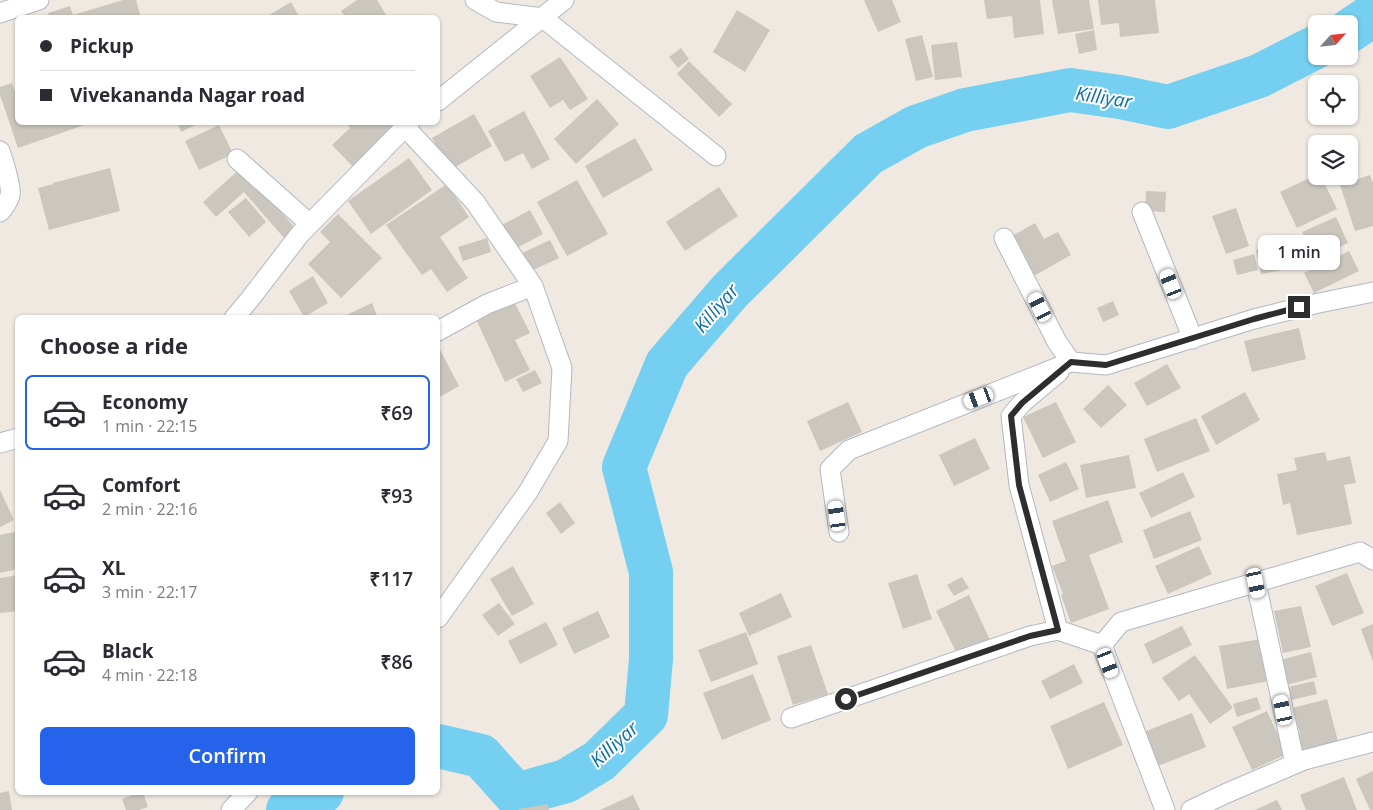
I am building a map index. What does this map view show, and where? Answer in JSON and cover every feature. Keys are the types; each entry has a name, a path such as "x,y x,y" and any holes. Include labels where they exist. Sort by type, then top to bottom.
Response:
{"street":[{"path":"0,13 40,0"},
{"path":"475,0 496,12 543,18 716,156"},
{"path":"440,99 564,0"},
{"path":"242,314 300,234 408,125 475,202 532,286 562,368 558,441 528,492 440,615"},
{"path":"0,151 11,194 3,210 0,212"},
{"path":"237,159 310,224"},
{"path":"1142,212 1193,339"},
{"path":"1004,238 1057,342 1071,362"},
{"path":"440,330 487,304 532,286"},
{"path":"839,532 830,469 849,450 1071,362 1106,365 1254,319 1373,292"},
{"path":"1058,630 1019,485 1011,416 1022,403 1071,362"},
{"path":"0,443 15,439"},
{"path":"1102,645 1122,622 1360,552 1373,560"},
{"path":"1256,583 1295,764"},
{"path":"792,718 1030,636 1058,630 1102,645"},
{"path":"1102,645 1165,810"},
{"path":"1191,810 1227,792 1304,760 1373,742"},
{"path":"231,810 245,795"}],"building":[{"path":"123,0 136,0 140,15 73,15"},
{"path":"357,0 377,0 386,15 344,15 341,11"},
{"path":"864,0 892,0 901,22 878,32"},
{"path":"984,0 1040,0 1044,34 1014,38 1012,16 987,19"},
{"path":"1052,0 1089,0 1094,29 1058,34"},
{"path":"1098,0 1155,0 1159,33 1120,37 1119,23 1101,25"},
{"path":"291,2 298,15 269,15"},
{"path":"70,6 73,15 49,15 48,13"},
{"path":"737,10 770,30 745,72 713,52"},
{"path":"1094,30 1097,50 1079,54 1075,34"},
{"path":"922,35 933,77 916,81 905,39"},
{"path":"957,42 962,77 935,80 931,45"},
{"path":"681,48 689,59 678,68 669,57"},
{"path":"560,57 588,99 570,110 563,100 550,108 530,76"},
{"path":"689,61 732,104 719,117 677,74"},
{"path":"12,83 15,92 15,125 84,125 18,148 0,95 0,87"},
{"path":"597,99 619,124 576,164 554,139"},
{"path":"524,111 550,159 532,169 523,153 505,162 488,131"},
{"path":"474,114 492,146 450,170 432,138"},
{"path":"178,125 196,125 181,132"},
{"path":"219,125 233,154 199,170 185,141"},
{"path":"348,125 400,125 356,170 332,145 350,128"},
{"path":"635,138 653,170 603,198 585,166"},
{"path":"409,158 432,190 371,234 348,201"},
{"path":"242,167 296,229 285,239 244,192 216,217 203,202"},
{"path":"110,168 120,211 49,230 38,188"},
{"path":"1370,175 1373,183 1373,226 1355,231 1340,185 1358,185 1358,179"},
{"path":"1308,179 1308,185 1325,185 1337,209 1297,228 1280,192"},
{"path":"577,180 608,234 567,256 537,202"},
{"path":"447,184 469,217 440,237 468,278 447,292 431,269 422,275 386,225"},
{"path":"719,187 738,216 685,251 666,222"},
{"path":"1146,191 1166,192 1165,212 1145,211"},
{"path":"246,198 266,222 249,237 228,212"},
{"path":"1236,208 1249,246 1226,254 1212,216"},
{"path":"530,210 543,234 513,250 500,226"},
{"path":"338,214 382,258 341,298 308,264 330,242 320,232"},
{"path":"1336,217 1348,243 1314,259 1302,232"},
{"path":"1035,223 1044,239 1058,232 1071,255 1032,277 1010,237"},
{"path":"487,238 491,252 463,261 458,247"},
{"path":"550,240 559,258 531,271 522,253"},
{"path":"1277,246 1283,270 1261,274 1256,250"},
{"path":"1349,251 1359,271 1314,293 1304,273"},
{"path":"1254,254 1258,270 1237,275 1233,260"},
{"path":"313,276 328,303 307,315 303,315 289,291"},
{"path":"513,299 530,333 515,340 530,370 505,382 475,317"},
{"path":"1113,301 1119,315 1103,322 1097,308"},
{"path":"372,303 377,315 346,315"},
{"path":"1299,328 1306,359 1252,372 1244,341"},
{"path":"440,350 459,386 440,397"},
{"path":"1167,364 1181,388 1147,406 1134,383"},
{"path":"535,370 542,383 523,392 516,379"},
{"path":"1108,385 1127,405 1101,428 1083,409"},
{"path":"1245,392 1260,420 1216,445 1201,416"},
{"path":"848,402 862,432 820,451 807,421"},
{"path":"1056,402 1076,442 1043,458 1023,417"},
{"path":"1196,418 1210,451 1157,472 1144,439"},
{"path":"975,438 990,469 954,486 939,455"},
{"path":"1325,452 1327,461 1350,456 1356,483 1344,485 1352,524 1297,535 1290,503 1283,505 1277,474 1297,470 1294,458"},
{"path":"1129,455 1136,488 1086,498 1080,465"},
{"path":"1066,462 1079,489 1050,502 1038,475"},
{"path":"1183,472 1195,497 1151,518 1139,493"},
{"path":"0,490 14,520 0,527"},
{"path":"1108,500 1123,542 1089,555 1109,609 1071,623 1061,595 1063,594 1052,566 1066,561 1052,521"},
{"path":"560,502 575,523 561,534 546,513"},
{"path":"1190,511 1202,540 1154,559 1143,530"},
{"path":"15,532 15,570 0,573 0,535"},
{"path":"1199,546 1212,574 1168,594 1155,566"},
{"path":"513,566 534,604 512,616 490,579"},
{"path":"1347,573 1364,613 1332,626 1315,586"},
{"path":"917,574 932,619 903,629 888,583"},
{"path":"15,576 15,611 0,613 0,578"},
{"path":"962,577 969,588 954,596 947,585"},
{"path":"781,593 792,617 749,636 739,613"},
{"path":"969,595 991,642 959,658 936,611"},
{"path":"499,603 515,624 498,636 482,615"},
{"path":"1301,606 1311,647 1283,653 1274,611"},
{"path":"598,611 610,637 574,654 562,628"},
{"path":"546,622 558,645 520,664 508,641"},
{"path":"1373,624 1373,662 1361,629"},
{"path":"1182,626 1192,645 1153,664 1144,644"},
{"path":"746,632 758,664 711,682 698,650"},
{"path":"1261,639 1269,681 1227,689 1219,646"},
{"path":"811,645 828,694 793,705 777,656"},
{"path":"1311,652 1317,677 1286,685 1280,660"},
{"path":"1195,655 1233,708 1210,724 1189,694 1179,701 1162,678"},
{"path":"1074,664 1083,683 1050,699 1041,681"},
{"path":"753,674 771,720 722,740 703,693"},
{"path":"1314,681 1317,694 1287,701 1284,688"},
{"path":"1257,697 1261,709 1237,717 1233,704"},
{"path":"1327,699 1339,745 1295,757 1290,736 1300,734 1293,708"},
{"path":"1104,702 1123,745 1068,769 1050,726"},
{"path":"1267,711 1287,754 1252,770 1232,727"},
{"path":"1192,713 1206,747 1158,766 1144,732"},
{"path":"1373,771 1373,810 1370,810 1356,779"},
{"path":"1344,777 1357,810 1306,810 1300,795"},
{"path":"9,791 12,810 0,810 0,793"},
{"path":"132,795 144,795 148,807 139,810 126,810 122,799"},
{"path":"633,795 640,810 600,810"},
{"path":"1277,800 1282,810 1255,810"},
{"path":"548,804 549,810 519,810 519,809"}],"waterway":[{"name":"Killiyar","path":"1358,25 1373,15"},
{"name":"Killiyar","path":"440,746 481,756 516,795 566,781 599,761 646,715 651,659 651,572 624,467 667,364 730,291 868,154 916,127 965,110 1070,90 1120,97 1168,107 1259,76 1308,51"},
{"name":"Killiyar","path":"288,810 294,804 315,795"}],"route":[{"path":"846,699 1030,636 1058,630 1019,485 1011,416 1022,403 1071,362 1106,365 1299,307"}]}
